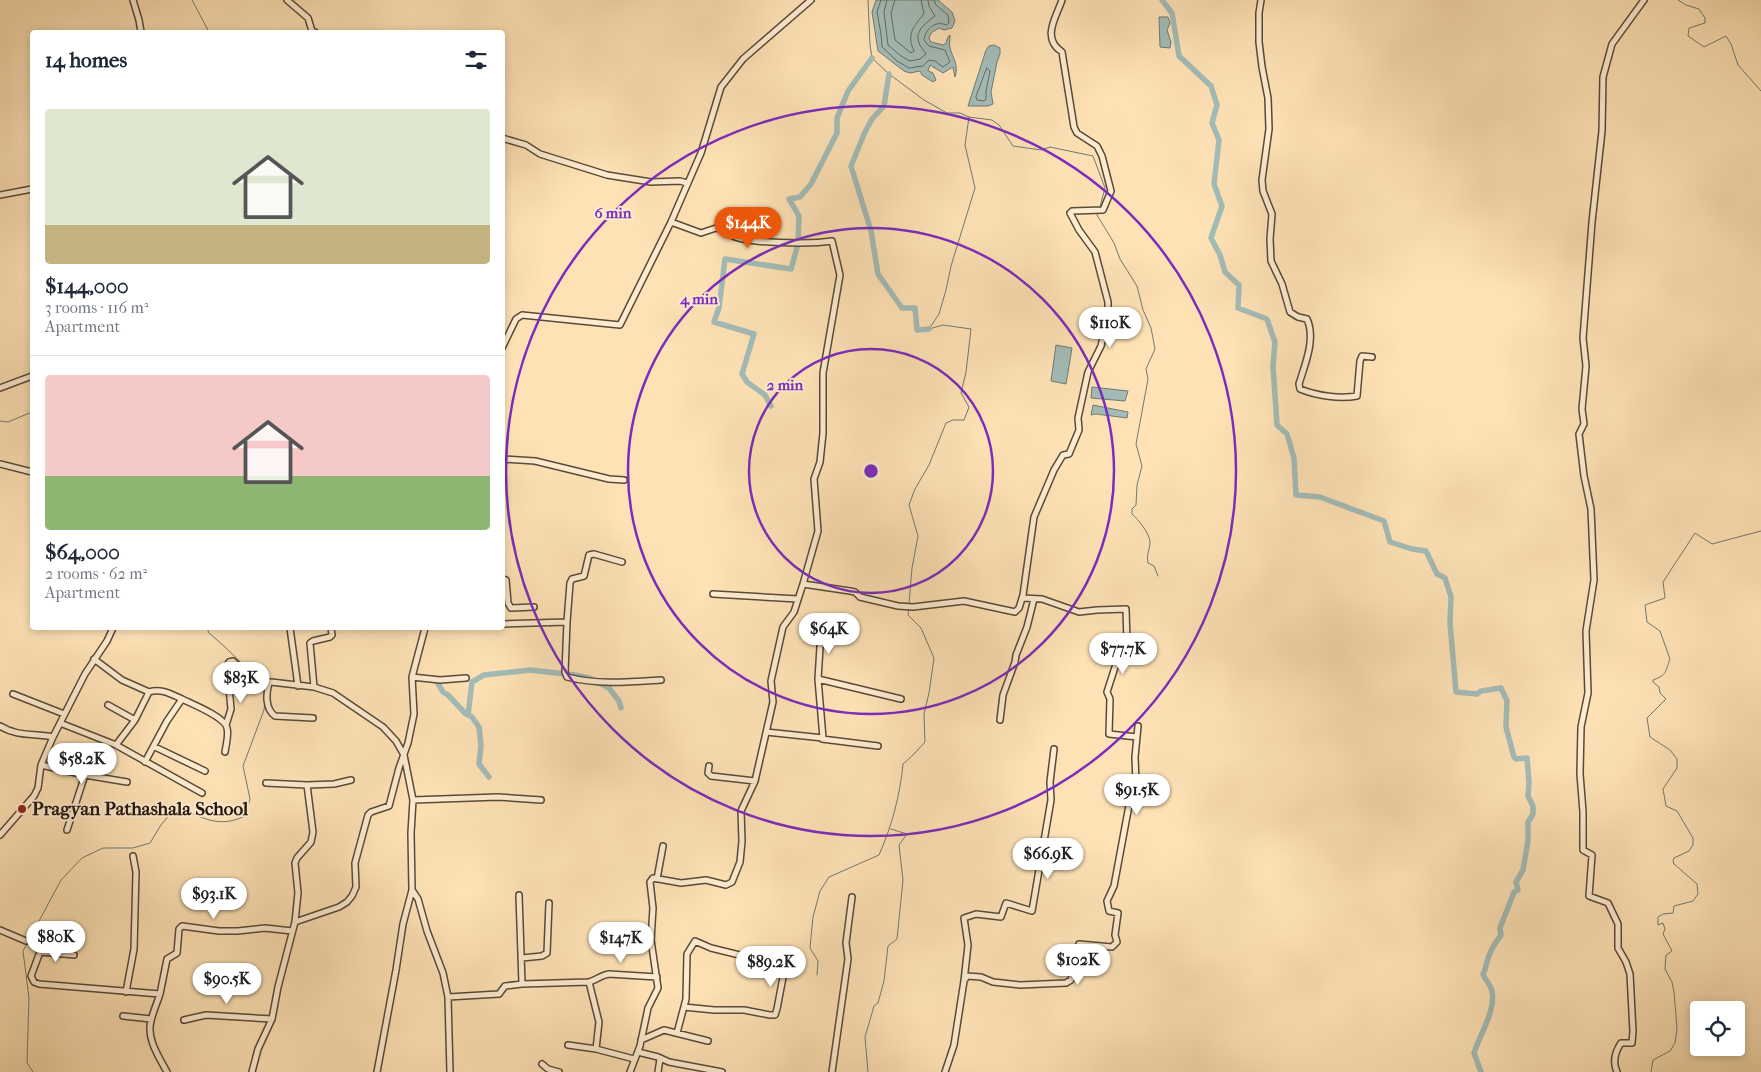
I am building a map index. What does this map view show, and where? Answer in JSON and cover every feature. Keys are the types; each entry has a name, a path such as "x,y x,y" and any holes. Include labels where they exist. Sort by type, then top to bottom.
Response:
{"street":[{"path":"133,0 141,30"},
{"path":"287,0 308,18 312,30"},
{"path":"505,342 516,319 522,315 620,325 671,222 701,153 721,87 743,60 811,0"},
{"path":"803,584 855,592 860,597 913,607 964,601 1015,612 1019,608 1034,516 1054,470 1063,455 1070,454 1074,444 1079,430 1078,418 1088,372 1101,346 1108,314 1108,302 1095,252 1079,230 1070,213 1072,210 1103,210 1111,192 1102,156 1097,146 1077,133 1074,127 1062,52 1053,43 1051,34 1054,19 1062,0"},
{"path":"1261,0 1259,42 1268,98 1268,129 1262,180 1263,190 1272,214 1271,261 1282,284 1290,312 1298,317 1308,318 1309,322 1310,342 1308,357 1300,388 1316,394 1342,397 1357,396 1360,361 1362,356 1372,357"},
{"path":"1616,1072 1614,1065 1616,1051 1621,1043 1632,1043 1630,974 1618,948 1618,924 1608,903 1589,896 1592,855 1583,850 1580,774 1581,726 1588,693 1586,631 1594,580 1591,509 1584,476 1579,434 1584,424 1582,409 1586,366 1583,338 1592,222 1602,131 1604,77 1612,44 1644,0"},
{"path":"505,139 526,144 540,154 607,176 651,182 680,181 687,183"},
{"path":"0,195 30,189"},
{"path":"630,1072 638,1052 648,1008 658,988 651,940 653,908 650,882 653,878 681,883 706,880 726,885 732,882 740,862 742,841 741,811 755,781 766,732 772,702 770,681 783,626 794,612 818,531 814,479 820,462 823,433 824,373 840,275 832,241 798,244 740,238 730,234 726,229 716,228 701,233 671,222"},
{"path":"0,388 30,377"},
{"path":"505,459 535,461 608,479 624,480"},
{"path":"0,464 30,472"},
{"path":"622,562 594,554 589,555 584,576 572,579 570,584 565,668 567,677 581,681 662,680"},
{"path":"505,580 508,603 511,608 534,607"},
{"path":"713,594 798,599"},
{"path":"1022,598 1054,602 1079,612 1126,609 1127,642 1116,664 1107,692 1110,699 1109,734 1137,737"},
{"path":"1000,720 1003,695 1027,627 1034,599"},
{"path":"505,624 568,622"},
{"path":"0,835 34,796 38,788 40,765 53,737 94,659 112,630"},
{"path":"290,630 298,686"},
{"path":"314,687 310,643 330,637 332,635 331,630"},
{"path":"295,922 339,907 347,902 356,888 355,863 368,816 371,812 389,806 408,743 414,714 412,677 424,630"},
{"path":"821,631 818,679 824,736 822,739"},
{"path":"94,659 122,680 149,692 157,690 182,699 226,725"},
{"path":"224,752 228,731 226,725 231,709 227,666 229,662 233,660 246,673"},
{"path":"412,677 440,680 466,678"},
{"path":"818,679 901,699"},
{"path":"313,718 274,716 268,708 269,683 314,687 333,693 383,727 396,741 404,755 413,800 411,833 412,890 403,924 377,1072"},
{"path":"116,745 135,720 149,692"},
{"path":"12,694 64,714"},
{"path":"145,762 182,699"},
{"path":"108,705 135,720"},
{"path":"60,723 116,745 202,793"},
{"path":"0,726 24,735 53,737"},
{"path":"964,981 968,976 981,977 993,982 1020,985 1066,983 1071,980 1079,944 1112,947 1118,942 1115,935 1118,913 1109,911 1107,901 1114,886 1130,800 1136,782 1135,757 1138,726"},
{"path":"766,732 878,746"},
{"path":"155,747 205,771"},
{"path":"945,1072 954,1045 964,981 968,945 964,918 976,914 1001,917 1006,903 1032,911 1051,800 1050,782 1054,749"},
{"path":"40,765 128,782"},
{"path":"709,766 708,774 711,776 755,781"},
{"path":"67,830 85,775"},
{"path":"266,783 307,785 334,784 351,780"},
{"path":"252,1072 258,1049 272,1018 295,922 298,893 295,863 311,842 313,832 307,785"},
{"path":"413,800 498,797 541,800"},
{"path":"658,879 663,846"},
{"path":"126,992 134,949 136,872 133,856"},
{"path":"412,890 418,899 426,931 443,973 448,997 450,1072"},
{"path":"519,896 522,984"},
{"path":"832,1072 848,959 846,943 852,897"},
{"path":"522,958 542,956 547,953 549,903"},
{"path":"168,1072 159,1057 149,1031 151,1019 160,994 167,959 177,953 179,929 182,926 218,931 265,928 292,931"},
{"path":"0,930 38,944 40,952 31,976 34,982 48,985 160,994"},
{"path":"677,1034 687,988 685,969 687,954 695,941 710,948 760,960 783,969 778,1009 775,1014 770,1015 744,1010 684,1007"},
{"path":"40,952 74,955"},
{"path":"448,997 498,994 505,986 522,984 589,982 596,980 602,975 609,974 657,977"},
{"path":"589,982 599,1022 596,1049"},
{"path":"184,1020 206,1015 272,1018"},
{"path":"122,1016 151,1019"},
{"path":"641,1040 664,1030 708,1041"},
{"path":"568,1045 596,1049 634,1059"},
{"path":"638,1052 699,1070 722,1072"},
{"path":"658,1072 660,1059"},
{"path":"542,1064 548,1069 559,1072"}],"water":[{"path":"876,0 938,0 952,12 955,21 952,28 944,30 939,28 931,33 929,38 931,42 943,45 950,35 950,48 956,65 955,77 953,67 943,73 930,65 928,71 933,73 936,80 933,82 922,75 920,71 910,73 904,71 878,51 872,12"},
{"path":"1159,17 1168,17 1170,23 1167,30 1171,42 1170,48 1160,47"},
{"path":"994,45 1000,48 1000,54 991,92 993,104 988,106 968,106 986,50 989,46"},
{"path":"1056,345 1072,348 1066,384 1051,381"},
{"path":"1092,387 1128,391 1125,401 1091,398"},
{"path":"1093,405 1128,412 1127,418 1091,415"}],"waterway":[{"path":"192,0 208,30"},
{"path":"868,0 872,58 889,74 924,100 947,113 960,113 969,117 992,120 999,125 1013,146 1041,150 1050,147 1093,156 1105,188 1100,207"},
{"path":"1162,0 1172,13 1179,56 1211,86 1217,105 1212,123 1219,140 1214,184 1222,206 1211,238 1220,255 1225,272 1239,285 1238,308 1267,319 1275,342 1273,366 1277,425 1287,434 1294,458 1296,495 1320,497 1384,521 1390,542 1426,551 1437,574 1445,578 1451,597 1450,623 1456,692 1477,694 1481,691 1501,688 1507,701 1506,727 1514,757 1516,759 1527,758 1528,796 1533,806 1533,814 1528,822 1528,841 1523,870 1516,882 1518,890 1514,892 1500,928 1501,935 1494,944 1483,974 1491,989 1493,999 1490,1014 1474,1053 1481,1072"},
{"path":"1678,0 1699,9 1705,18 1705,23 1689,28 1688,36 1704,47 1726,36 1731,44 1738,65 1761,91"},
{"path":"771,406 765,395 747,382 742,374 754,334 714,322 719,308 725,259 791,269 798,244 799,216 789,199 800,197 811,184 837,133 837,118 848,91 872,58"},
{"path":"889,74 884,106 872,119 851,166 871,231 878,274 902,308 915,308 917,330 929,329"},
{"path":"909,604 912,568 918,536 909,505 915,489 929,465 946,423 953,420 964,420 969,407 961,393 966,372 971,329 943,325 929,329 939,314 951,266 975,188 965,145 969,117"},
{"path":"1098,211 1097,215 1114,243 1120,259 1137,286 1143,310 1151,328 1155,349 1146,369 1148,379 1136,444 1142,466 1137,485 1136,505 1132,509 1132,514 1148,535 1150,542 1147,557 1148,563 1154,566 1158,576"},
{"path":"0,421 8,422 30,413"},
{"path":"1651,1072 1653,1060 1670,1051 1675,1043 1677,1028 1672,982 1665,969 1666,955 1672,951 1663,934 1665,929 1663,923 1658,925 1658,917 1663,914 1673,913 1674,906 1693,901 1698,894 1697,884 1673,861 1674,858 1689,851 1693,845 1693,838 1677,811 1666,806 1663,789 1677,768 1677,759 1670,750 1650,737 1647,718 1666,699 1660,693 1659,687 1653,680 1663,675 1670,659 1660,631 1647,622 1645,605 1665,598 1663,582 1695,533 1712,544 1761,531"},
{"path":"817,975 818,961 810,948 813,917 820,891 829,877 879,855 895,810 903,764 925,742 924,714 934,658 921,628 908,615 909,608"},
{"path":"208,630 263,684 265,693"},
{"path":"468,715 472,682 484,675 530,670 589,678 609,688 619,701 621,708"},
{"path":"433,678 443,692 466,714 472,717 479,727 481,746 479,764 489,777"},
{"path":"33,1072 27,1063 29,998 23,951 61,880 82,858 103,848 133,848 150,843 161,825 176,807 202,818 218,822 235,820 245,816 250,799 243,766 264,710 265,702"},
{"path":"868,1072 865,1037 884,981 888,946 897,939 903,880 899,845 907,834 891,829"}],"place":[{"name":"Pragyan Pathashala School","path":"22,809"}]}
